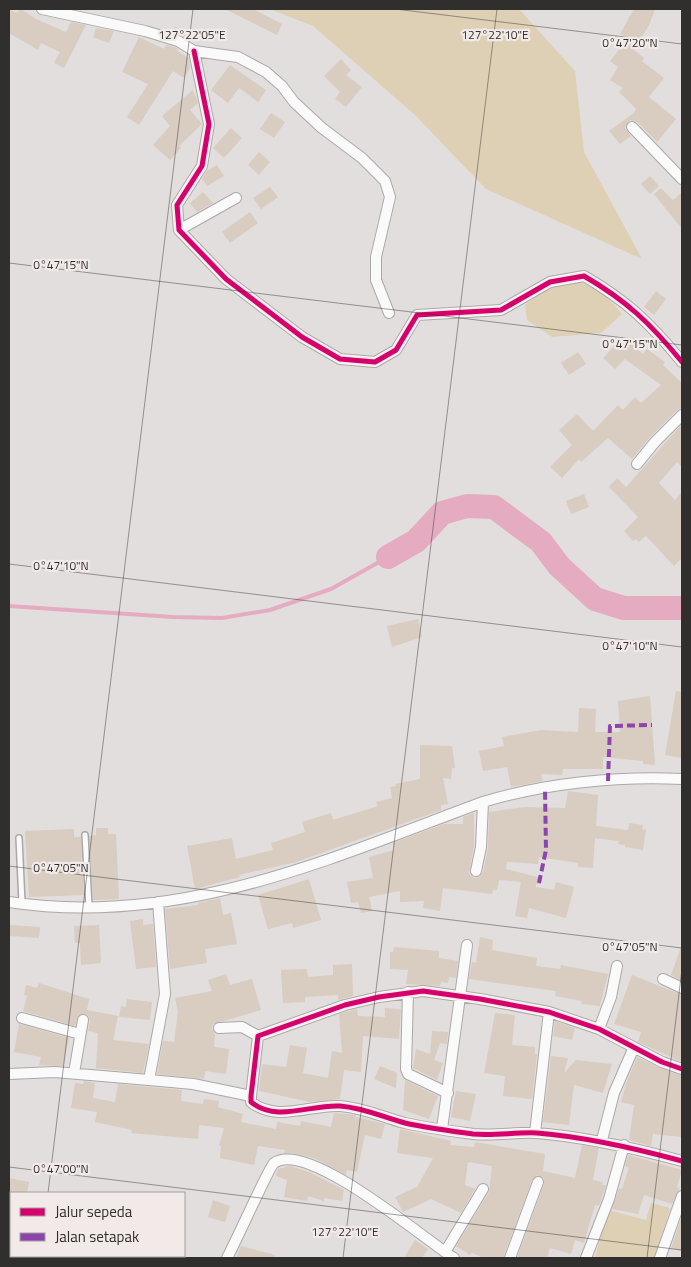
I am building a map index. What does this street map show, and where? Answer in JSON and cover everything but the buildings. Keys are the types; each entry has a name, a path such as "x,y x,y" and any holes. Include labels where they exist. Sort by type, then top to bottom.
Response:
{"street":[{"path":"42,9 145,31 178,41 194,51 238,57 266,72 315,121 362,158 385,181 390,197 388,215 376,257 376,280 389,313"},
{"path":"194,51 209,124 202,166 177,205 178,230 226,279 302,337 340,359 375,362 396,350 417,315 501,310 550,282 584,276 610,291 635,310 682,362"},
{"path":"632,127 682,179"},
{"path":"178,230 236,198"},
{"path":"637,464 655,442 682,415"},
{"path":"9,902 89,907 196,897 279,877 515,792 608,781 682,780"},
{"path":"476,871 481,847 483,802"},
{"path":"149,1080 165,994 158,902"},
{"path":"442,1128 467,945"},
{"path":"599,1029 612,997 617,966"},
{"path":"663,979 682,988"},
{"path":"219,1028 242,1027 258,1036 345,1005 408,992 423,991 549,1012 599,1029 662,1062 682,1069"},
{"path":"408,992 406,1069 408,1074 448,1093"},
{"path":"535,1133 549,1012"},
{"path":"22,1018 80,1034"},
{"path":"74,1073 83,1020"},
{"path":"258,1036 251,1096 252,1102 267,1110 287,1112 336,1106 360,1108 408,1124 473,1134 535,1133 602,1140 682,1161"},
{"path":"602,1140 614,1093 634,1047"},
{"path":"9,1074 74,1073 193,1084 251,1096"},
{"path":"586,1258 609,1199 624,1145"},
{"path":"227,1258 254,1206 270,1167 276,1162 288,1159 301,1161 358,1189 450,1255 484,1189"},
{"path":"510,1258 538,1182"},
{"path":"660,1258 682,1196"}],"lane":[{"path":"85,834 89,907"},
{"path":"19,838 22,904"}],"shaded area":[{"path":"270,9 519,9 575,71 584,152 642,259 486,189 415,115 313,26"},
{"path":"576,280 603,293 622,314 601,333 552,337 527,320 525,305 553,285"},
{"path":"651,1203 670,1208 656,1258 595,1258 608,1210 646,1220"}],"waterway":[{"path":"388,557 416,541 442,513 467,506 494,507 541,542 559,566 595,599 624,608 682,608"},
{"path":"9,606 173,617 222,618 270,610 331,589 388,557"}],"marked path":[{"path":"608,781 610,726 652,725"},
{"path":"539,883 546,850 545,789"}],"cycle path":[{"path":"194,51 209,124 202,166 177,205 179,230 226,279 302,337 340,359 375,362 396,350 417,315 501,310 550,282 584,276 613,294 637,314 682,362"},
{"path":"682,1069 662,1062 599,1029 549,1012 423,991 379,997 345,1005 258,1036 251,1096 251,1102 261,1108 272,1111 283,1112 329,1106 349,1107 430,1128 473,1134 537,1133 574,1137 628,1147 682,1161"}]}
